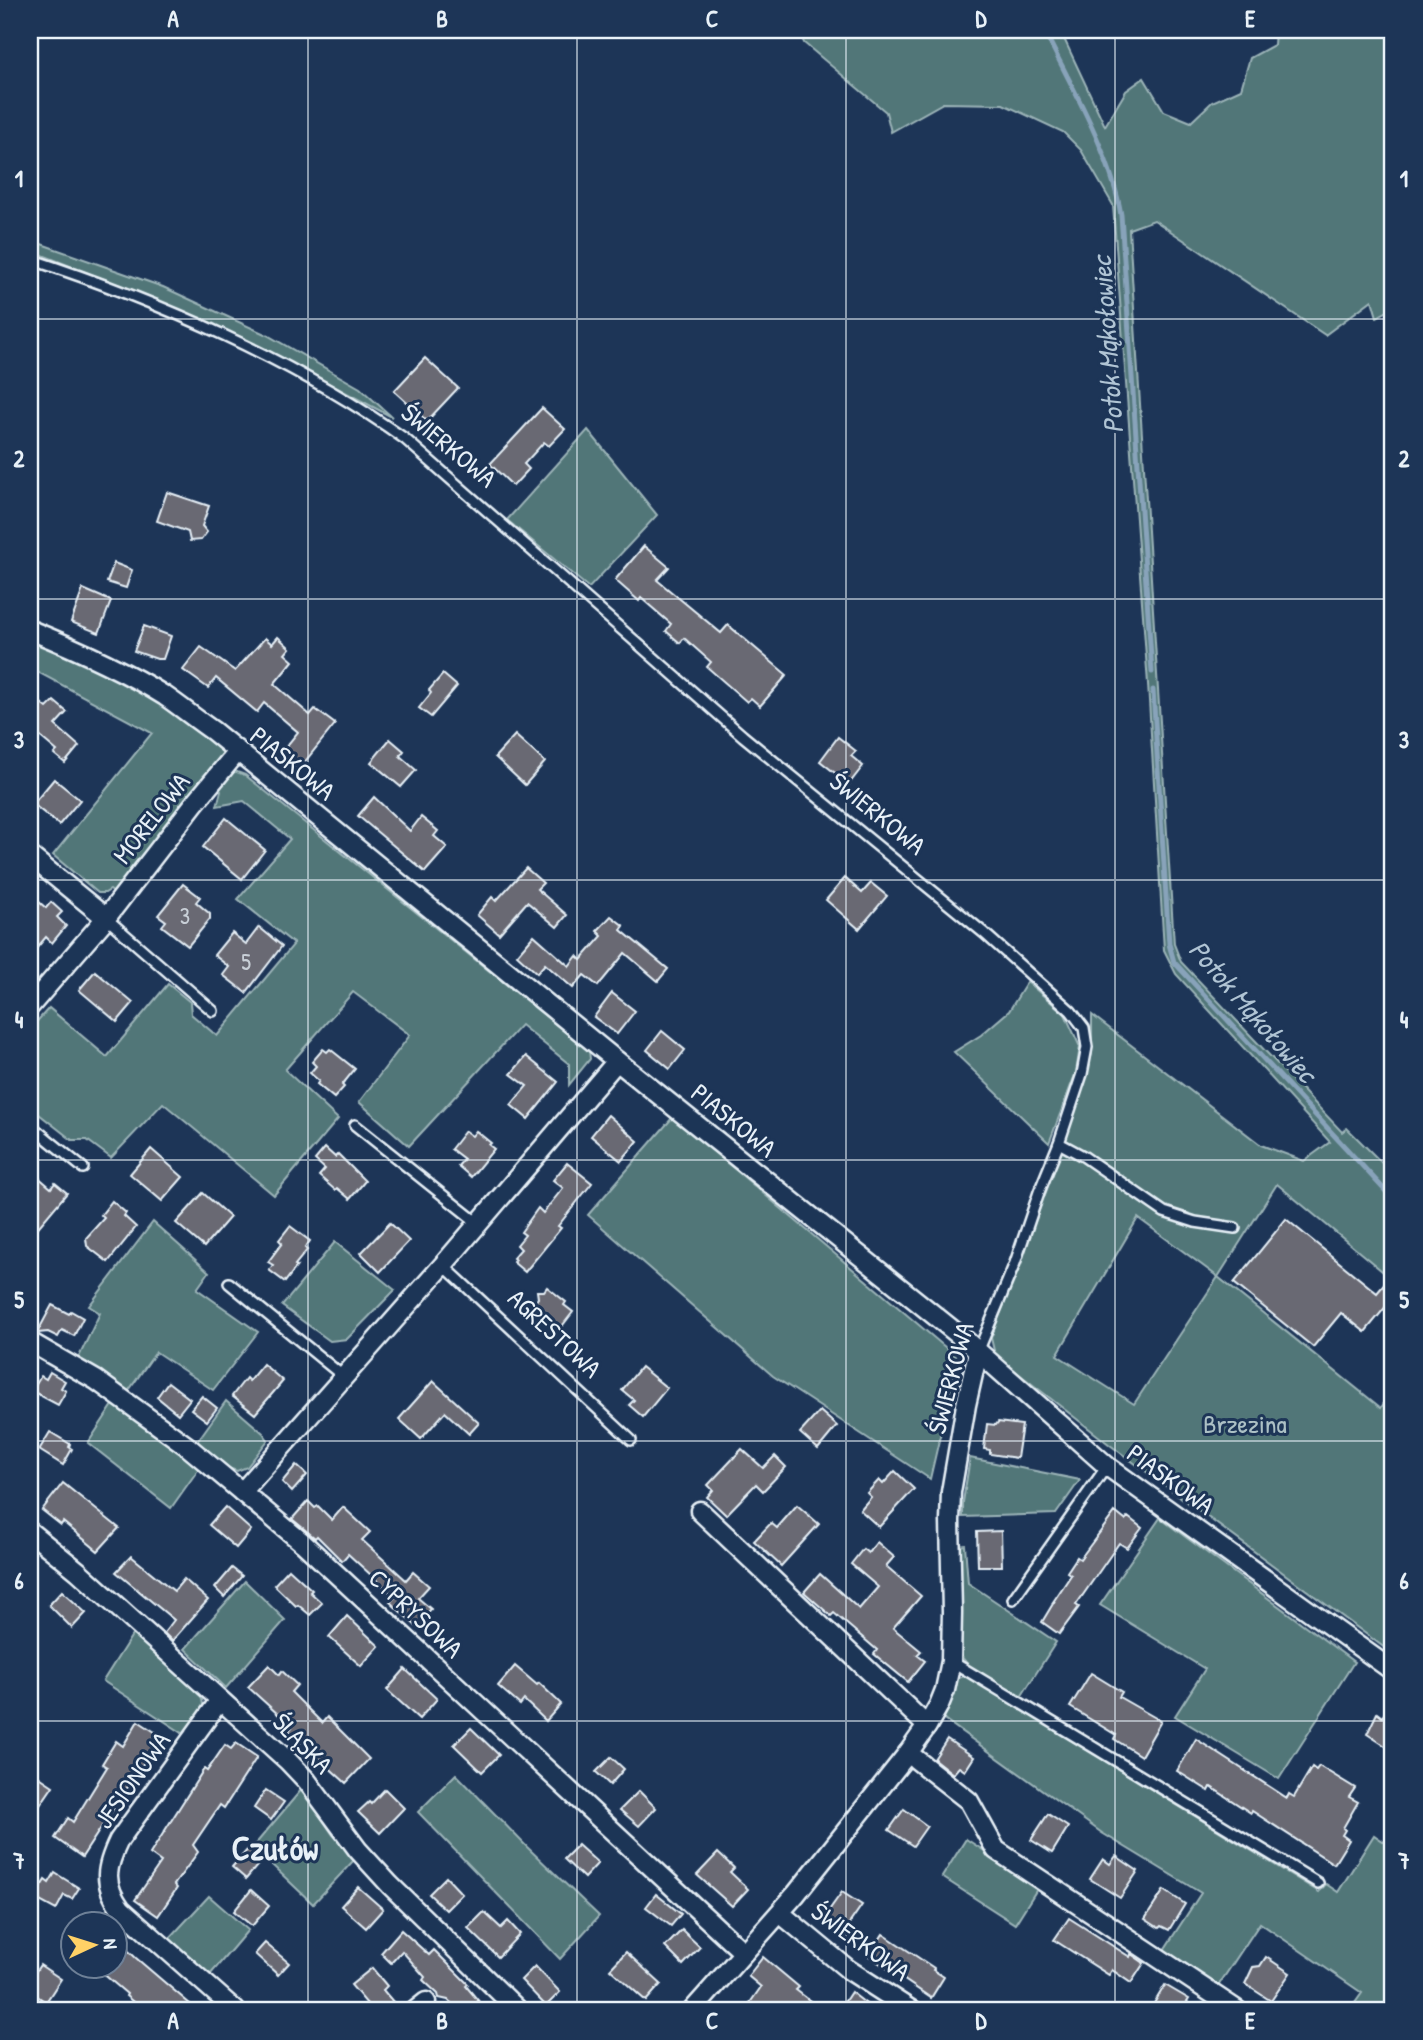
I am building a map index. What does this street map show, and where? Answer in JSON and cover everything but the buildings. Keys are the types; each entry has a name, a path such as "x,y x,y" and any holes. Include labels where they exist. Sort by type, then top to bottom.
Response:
{"street":[{"name":"PIASKOWA","path":"30,630 132,677 167,698 237,751 978,1352 1107,1466 1393,1671"},
{"name":"MORELOWA","path":"30,1006 106,918 237,751"},
{"path":"30,856 106,918"},
{"path":"242,1492 479,1224 617,1061"},
{"name":"CYPRYSOWA","path":"30,1342 96,1380 187,1446 242,1492 313,1553 743,1952"},
{"name":"ŚWIERKOWA","path":"693,2010 780,1913 908,1753 927,1726 945,1690 951,1661 951,1492 978,1352"},
{"path":"700,1511 927,1726"},
{"name":"ŚLĄSKA","path":"30,1532 78,1571 288,1760 358,1850 390,1885 518,2010"},
{"name":"JESIONOWA","path":"220,1700 119,1840 110,1858 107,1879 112,1896 121,1909 235,2010"},
{"path":"908,1753 969,1801 996,1850 1237,2010"},
{"name":"ŚWIERKOWA","path":"780,1913 849,1970 911,2010"}],"lane":[{"name":"ŚWIERKOWA","path":"30,259 120,292 225,336 371,414 405,439 743,736 984,933 1071,1011 1084,1028 1087,1047 1082,1074 1015,1263 978,1352"},
{"path":"106,918 213,1011"},
{"path":"30,1125 83,1168"},
{"path":"355,1125 479,1224"},
{"path":"1059,1143 1083,1156 1164,1212 1195,1222 1235,1228"},
{"name":"AGRESTOWA","path":"443,1265 631,1440"},
{"path":"229,1283 344,1377"},
{"path":"1013,1600 1107,1466"},
{"path":"951,1661 1318,1883"}],"green space":[{"name":"Brzezina","path":"799,30 1060,30 1105,126 1126,91 1144,78 1164,111 1191,122 1212,102 1241,89 1250,58 1274,45 1275,30 1393,30 1393,308 1377,317 1372,300 1325,335 1154,220 1129,229 1174,944 1181,962 1342,1132 1347,1128 1393,1174 1393,1280 1277,1184 1218,1277 1381,1408 1393,1388 1393,1654 1110,1445 995,1355 991,1338 1045,1195 1092,1054 1092,1015 1261,1145 1304,1161 1330,1142 1176,974 1164,950 1148,684 1113,205 1081,150 1063,132 1003,104 943,103 891,132 886,112 804,43","holes":["1138,1218 1218,1277 1134,1404 1057,1355"]},
{"path":"30,240 163,287 267,335 360,388 392,417 258,346 180,310 30,250"},
{"path":"588,430 657,515 589,588 507,520"},
{"path":"30,638 79,658 150,695 221,747 226,756 115,894 110,890 98,893 53,855 152,733 30,668"},
{"path":"234,771 245,775 589,1051 590,1059 569,1085 569,1064 521,1025 409,1146 359,1102 410,1035 353,992 285,1070 338,1119 274,1195 163,1103 111,1158 87,1140 72,1140 30,1107 30,1029 49,1008 107,1057 168,984 190,1002 191,1014 217,1036 294,944 238,899 290,839 244,801 217,806 221,791 217,787"},
{"path":"1027,982 1065,1014 1080,1047 1076,1072 1049,1143 954,1052 981,1035 1009,1011"},
{"path":"673,1117 958,1358 930,1479 773,1376 588,1215"},
{"path":"153,1222 209,1272 197,1289 258,1332 213,1390 156,1352 127,1393 78,1359 100,1313 89,1306"},
{"path":"335,1242 395,1290 347,1339 330,1341 282,1306"},
{"path":"226,1401 268,1440 247,1467 237,1471 220,1465 196,1443"},
{"path":"115,1402 200,1467 171,1508 88,1443"},
{"path":"970,1458 1080,1480 1056,1514 963,1517"},
{"path":"1160,1518 1354,1662 1279,1779 1175,1716 1205,1669 1100,1605"},
{"path":"965,1545 968,1583 1056,1642 1021,1697 969,1666 960,1655 961,1594 957,1546"},
{"path":"245,1581 285,1620 226,1688 185,1649"},
{"path":"134,1632 201,1693 203,1705 187,1736 103,1681"},
{"path":"966,1676 1319,1892 1326,1884 1338,1892 1374,1835 1393,1848 1393,1919 1386,1930 1393,1936 1393,2010 1350,2010 1362,1993 1260,1923 1218,1986 1164,1950 1201,1893 1102,1833 944,1719 958,1678"},
{"path":"456,1774 599,1916 560,1959 418,1812"},
{"path":"302,1789 333,1835 355,1859 313,1904 253,1847"},
{"path":"966,1839 1039,1886 1015,1924 942,1877"},
{"path":"209,1896 248,1930 210,1975 169,1939"}],"waterway":[{"name":"Potok Mąkołowiec","path":"1044,30 1078,97 1109,168 1121,215 1152,672"},
{"name":"Potok Mąkołowiec","path":"1153,690 1169,944 1174,962 1393,1199"}],"district":[{"name":"Czułów","path":"275,1848"}]}
